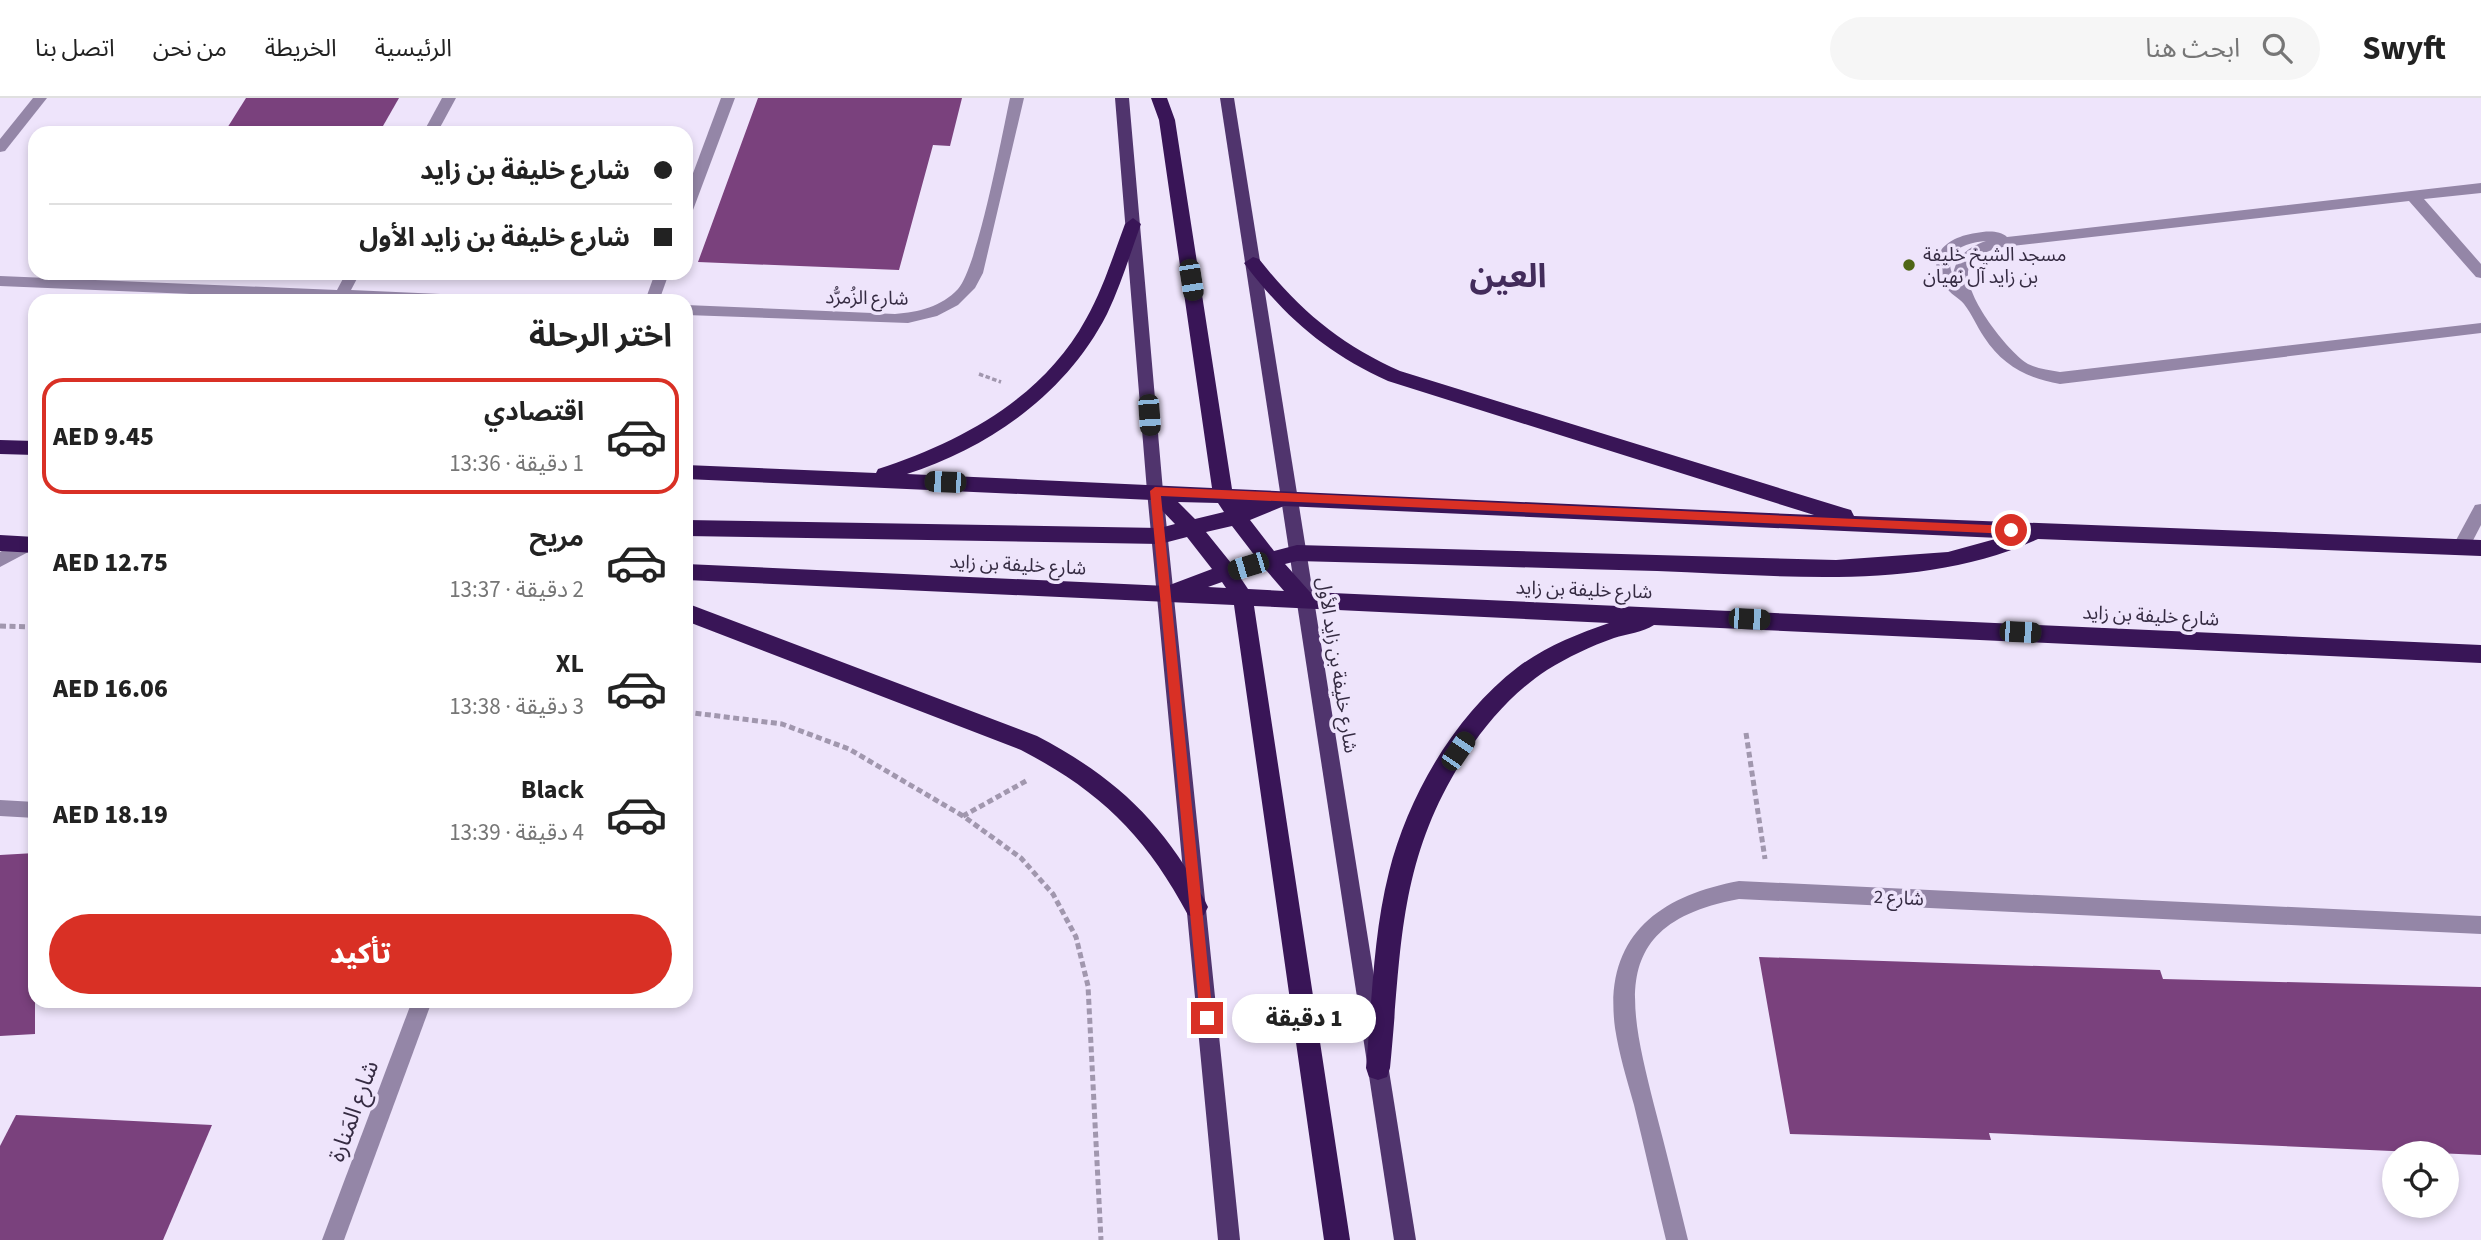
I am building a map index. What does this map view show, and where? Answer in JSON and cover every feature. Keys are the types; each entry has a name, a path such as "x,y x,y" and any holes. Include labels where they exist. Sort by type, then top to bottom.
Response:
{"highway":[{"path":"1159,98 1167,120 1223,494 1236,517 1268,559 1305,601"},
{"path":"869,479 937,456 998,424 1024,405 1056,374 1091,327 1133,223"},
{"path":"1253,263 1294,315 1318,336 1366,365 1873,525"},
{"path":"0,447 28,448"},
{"path":"693,472 1873,525 2471,547"},
{"path":"1155,491 1194,529 1227,572 1242,598 1337,1240"},
{"path":"693,528 1160,536 1236,517 1289,497"},
{"path":"1166,594 1268,559 1297,553 1849,568 1948,560 1981,553 2039,531"},
{"path":"0,543 28,545"},
{"name":"شارع خليفة بن زايد","path":"693,572 2481,654"},
{"path":"693,615 815,659 1029,743 1064,760 1128,807 1178,870 1196,907"},
{"path":"1378,1068 1394,906 1400,872 1410,840 1437,782 1483,717 1525,674 1593,638 1668,615"}],"main road":[{"path":"1122,98 1155,491 1228,1240"},
{"name":"شارع خليفة بن زايد الأول","path":"1227,98 1405,1240"}],"street":[{"path":"0,148 40,98"},
{"path":"434,126 449,98"},
{"path":"693,191 728,98"},
{"name":"شارع الزُمرُّد","path":"693,310 895,319 912,318 945,308 970,286 976,273 1017,98"},
{"path":"2481,188 2017,240 1980,248 1964,261 1958,277 1961,287 2004,356 2029,372 2060,378 2481,328"},
{"path":"2413,196 2481,273"},
{"path":"1972,304 1946,279 1941,259 1945,250 1962,238 1974,236 2017,240"},
{"path":"0,281 317,294"},
{"path":"2471,547 2481,510"},
{"path":"0,560 28,546"},
{"path":"0,808 28,810"},
{"name":"شارع 2","path":"1677,1240 1624,1018 1624,991 1629,966 1640,943 1658,921 1681,904 1708,894 1738,890 2481,925"},
{"name":"شارع المَنارة","path":"333,1240 419,1008"}],"path":[{"path":"0,626 28,627"},
{"path":"693,713 782,724 849,749 963,816 1021,858 1053,894 1076,937 1088,985 1101,1240"},
{"path":"1746,733 1770,891"},
{"path":"963,816 1064,760"}],"building":[{"path":"246,98 399,98 383,126 228,126"},
{"path":"758,98 962,98 950,146 933,145 899,270 698,262"},
{"path":"28,853 28,1008 35,1008 35,1034 0,1036 0,855"},
{"path":"1759,957 2160,970 2163,979 2481,987 2481,1155 2459,1154 2459,1141 2382,1141 2382,1151 1989,1133 1991,1140 1790,1134"},
{"path":"16,1115 212,1125 163,1240 0,1240 0,1146"}],"place":[{"name":"مسجد الشيخ خليفة بن زايد آل نهيان","path":"1909,265"}],"district":[{"name":"العين","path":"1508,275"}],"route":[{"path":"1207,1018 1155,491 2011,530"}]}
